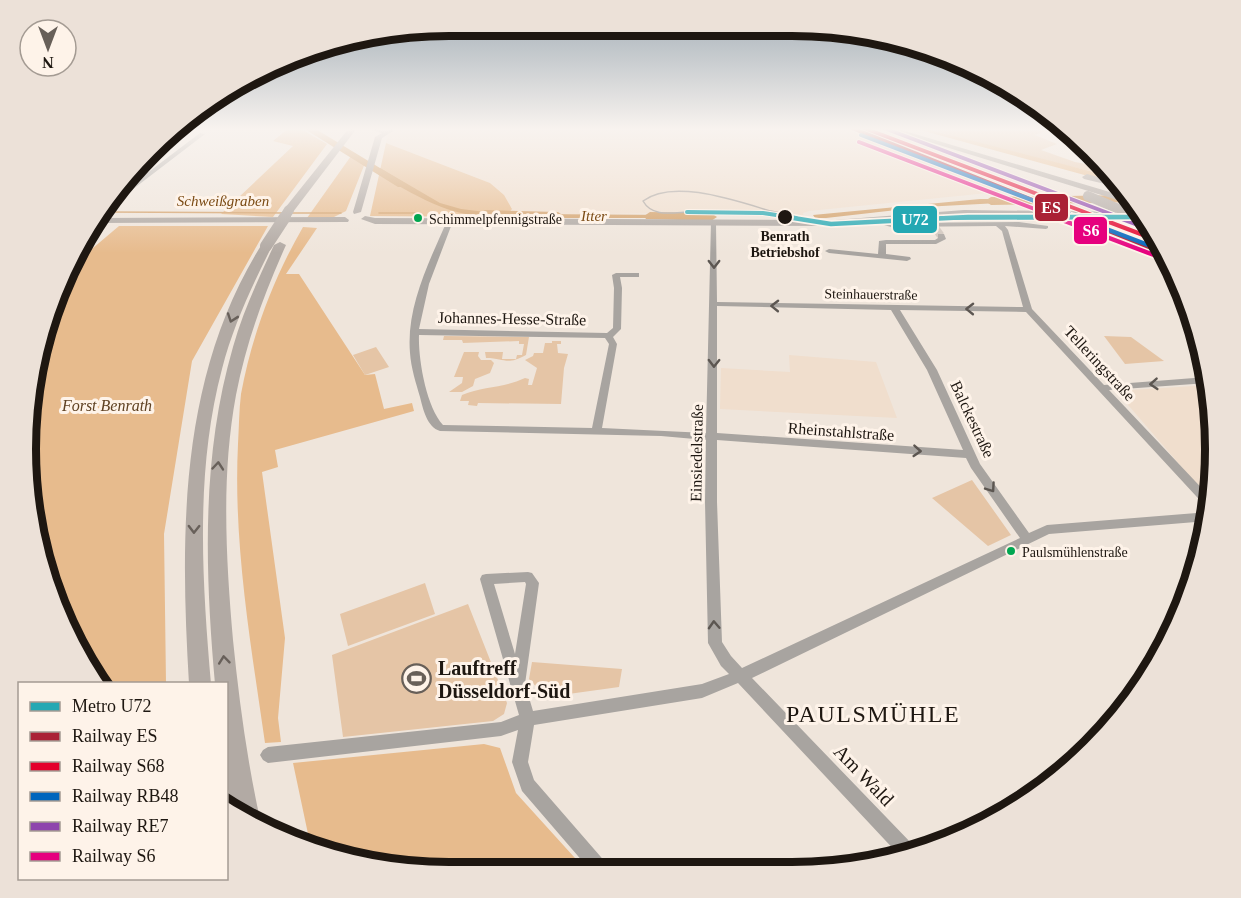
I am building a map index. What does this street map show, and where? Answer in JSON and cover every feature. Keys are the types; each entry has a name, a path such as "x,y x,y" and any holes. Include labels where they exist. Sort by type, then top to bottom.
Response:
{"highway":[{"path":"226,682 216,577 217,466 231,375 241,338 273,246 289,210 323,170"},
{"path":"200,682 193,592 195,487 210,386 234,310 273,246 302,210 327,170"},
{"path":"1022,170 1093,194 1121,200"},
{"path":"1051,170 1111,187"},
{"path":"1093,194 1129,212"},
{"path":"228,698 244,808"}],"main road":[{"path":"357,212 370,170"},
{"path":"345,220 348,214 357,212 367,215 365,219"},
{"path":"105,221 345,220 352,222 365,219 713,223 873,221 964,213 1131,214"},
{"path":"913,218 1135,220"}],"street":[{"path":"126,192 155,170"},
{"path":"450,221 424,288 414,351 420,380 435,424 440,428 661,433 712,437"},
{"path":"873,221 891,225 934,227 998,224 1046,227"},
{"name":"Einsiedelstraße","path":"713,223 712,584 716,643 726,661 740,675"},
{"name":"Telleringstraße","path":"998,224 1005,230 1028,310 1202,495"},
{"path":"882,256 882,243 936,242 942,239 941,236"},
{"path":"829,251 906,259"},
{"name":"Johannes-Hesse-Straße","path":"608,336 616,329 618,288 616,275 636,275"},
{"name":"Steinhauerstraße","path":"714,304 1028,310"},
{"name":"Balckestraße","path":"895,309 932,370 969,454 1027,539"},
{"name":"Johannes-Hesse-Straße","path":"416,332 602,334 608,336 613,344 596,431"},
{"path":"1100,388 1199,381"},
{"name":"Rheinstahlstraße","path":"712,437 969,454"},
{"path":"268,755 501,729 528,718 702,691 759,668 1047,530 1199,517"},
{"path":"518,683 533,583 528,577 486,579 528,718 520,762 528,784 594,862"},
{"name":"Am Wald","path":"740,675 903,847"}],"shaded area":[{"path":"456,170 953,170 1008,191 809,211 803,213 804,216 678,213 510,215 512,208 490,183"},
{"path":"444,336 529,337 526,355 516,359 517,355 522,355 524,344 519,344 519,341 463,343 462,340 443,340"},
{"path":"1104,336 1131,337 1164,361 1125,364"},
{"path":"552,341 561,341 561,344 557,344 558,353 568,354 564,368 561,404 478,403 477,406 468,405 469,401 460,401 462,395 470,392 509,384 525,378 529,379 528,385 532,385 537,368 525,360 534,353 543,353 545,343 552,343"},
{"path":"376,347 389,367 365,375 353,355"},
{"path":"464,352 479,352 478,356 481,360 491,360 494,363 490,373 475,379 473,386 462,392 449,392 462,383 463,377 454,377"},
{"path":"485,352 503,352 502,359 516,359 510,361 486,358"},
{"path":"789,355 876,362 897,418 720,409 721,368 790,372"},
{"path":"1200,386 1205,449 1202,491 1116,391"},
{"path":"972,480 1011,535 988,546 932,498"},
{"path":"425,583 435,614 348,646 340,614"},
{"name":"Lauftreff Düsseldorf-Süd","path":"468,604 507,703 504,714 493,721 343,737 332,655"},
{"path":"532,662 622,669 619,687 554,696 543,694 529,679"}],"green space":[{"path":"268,170 308,170 273,217 221,214"},
{"path":"341,170 362,170 346,211 332,218 307,218"},
{"path":"380,170 456,170 490,183 504,195 512,209 506,217 370,216"},
{"path":"1066,170 1085,170 1100,174 1106,181"},
{"name":"Forst Benrath","path":"119,226 268,226 192,361 164,534 166,682 109,682 91,655 67,607 44,530 36,449 40,395 44,368 58,316 84,255"},
{"path":"303,227 317,228 286,274 299,274 365,375 375,374 384,409 412,403 414,411 275,450 278,467 262,472 285,638 278,718 281,742 265,743 249,632 238,519 240,406 251,350 265,308 282,267"},
{"path":"484,744 500,748 516,793 579,862 422,861 368,854 316,840 309,837 293,763"}],"water":[{"path":"379,170 383,170 440,203 461,209 510,215 510,218 471,215 440,207 378,174"},
{"path":"980,199 1014,199 1020,202 923,207 826,218 815,218 813,215"},
{"path":"533,214 677,215 678,218 532,218"}],"waterway":[{"name":"Itter","path":"377,170 402,185"},
{"name":"Itter","path":"991,201 1121,199"},
{"name":"Schweißgraben","path":"111,212 284,213"},
{"name":"Schweißgraben","path":"290,213 341,213"},
{"name":"Schweißgraben","path":"379,213 420,213"},
{"name":"Itter","path":"485,214 558,216"},
{"name":"Itter","path":"650,216 711,217"}],"tunnel":[{"path":"936,229 941,236"}],"tram line":[{"path":"687,212 657,212 651,210 643,201 656,194 672,191 690,192 727,198 777,213"},
{"path":"771,211 816,221 841,221"}],"metro line":[{"name":"U72","path":"687,212 763,213 831,224 968,217 1133,217"}],"rail line":[{"name":"S6","path":"932,170 1154,255"},
{"name":"RB48","path":"952,170 1152,246"},
{"name":"ES","path":"957,170 1153,248"},
{"name":"S68","path":"973,170 1145,236"},
{"name":"RE7","path":"994,170 1138,225"}],"place":[{"name":"Benrath Betriebshof","path":"785,217"},
{"name":"Schimmelpfennigstraße","path":"418,218"},
{"name":"Paulsmühlenstraße","path":"1011,551"},
{"name":"Lauftreff Düsseldorf-Süd","path":"417,679"}],"district":[{"name":"PAULSMÜHLE","path":"873,714"}]}
